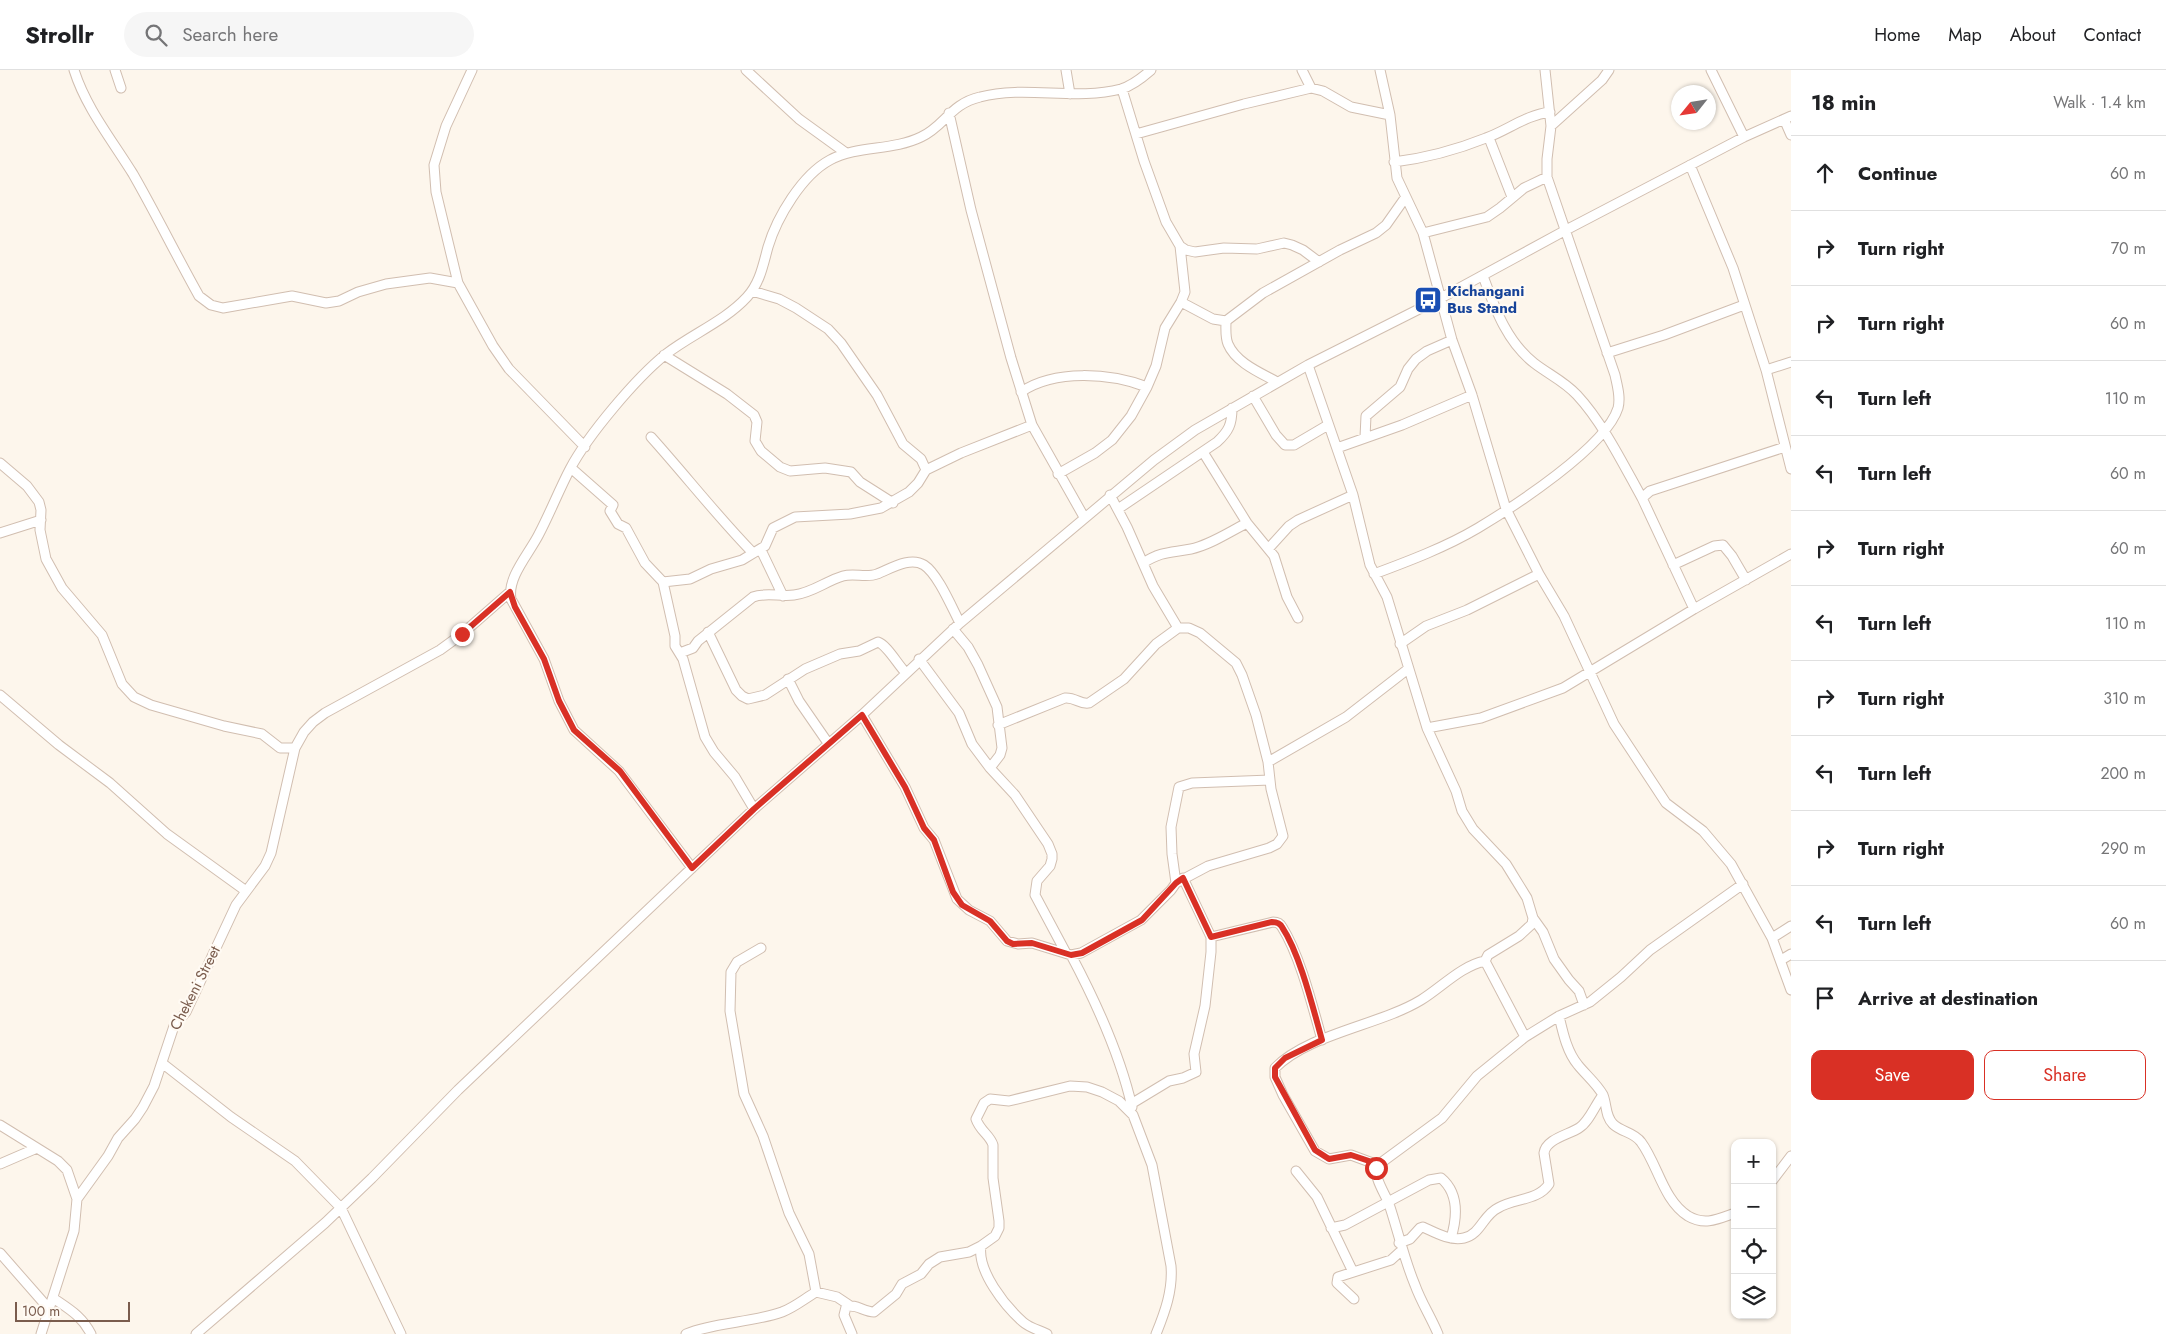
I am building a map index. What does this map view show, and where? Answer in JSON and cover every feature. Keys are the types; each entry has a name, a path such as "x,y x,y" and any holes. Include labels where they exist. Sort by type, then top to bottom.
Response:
{"street":[{"path":"74,70 87,103 133,174 199,296 211,305 223,308 292,296 326,303 339,301 358,292 406,281 430,278 458,283"},
{"path":"115,70 121,88"},
{"path":"472,70 446,126 434,165 438,201 458,283 493,346 509,369 585,447"},
{"path":"746,70 799,119 846,153"},
{"path":"1066,70 1070,94"},
{"path":"692,868 620,771 574,730 559,701 544,659 515,607 510,592 516,574 538,536 570,468 618,403 664,355 719,319 744,300 752,291 762,271 774,233 797,190 812,172 846,153 911,142 925,136 949,112 981,96 1007,93 1070,94 1122,89 1151,70"},
{"path":"1302,70 1311,88"},
{"path":"1380,70 1390,115 1397,178 1404,198 1422,233 1452,340 1472,396 1506,509 1539,574 1564,616 1614,724 1662,797 1674,810 1703,832 1731,864 1744,884 1772,938 1791,990"},
{"path":"1374,574 1478,528 1562,470 1603,433 1617,410 1619,402 1615,375 1547,177 1551,126 1545,70"},
{"path":"1551,126 1602,80 1609,70"},
{"path":"1711,70 1744,138"},
{"path":"1136,134 1244,104 1311,88 1323,90 1351,106 1390,115"},
{"path":"1058,474 1095,453 1112,440 1131,416 1156,366 1165,328 1185,292 1180,246 1166,222 1122,89"},
{"path":"949,112 971,210 1021,392 1032,425 1036,429 1058,474 1084,517"},
{"path":"1394,162 1427,158 1489,138 1527,118 1550,112"},
{"path":"196,1334 208,1330 341,1208 458,1090 754,809 862,715 919,659 1110,495 1195,430 1308,365 1441,298 1566,230 1787,117 1791,135"},
{"path":"1489,138 1512,197"},
{"path":"1690,166 1733,268 1766,370 1791,469"},
{"path":"1422,233 1487,217 1524,188 1547,177"},
{"path":"1181,302 1213,320 1226,321 1263,293 1380,230 1393,217 1404,198"},
{"path":"1180,246 1195,252 1224,248 1257,249 1284,243 1292,244 1319,262"},
{"path":"1482,276 1502,324 1516,347 1535,364 1565,383 1595,418 1642,498 1694,609"},
{"path":"752,291 787,303 828,329 842,343 877,395 903,444 921,459 926,470"},
{"path":"1607,353 1657,338 1744,305"},
{"path":"1226,321 1227,339 1233,351 1242,361 1277,382"},
{"path":"1364,437 1366,416 1400,387 1408,369 1416,359 1427,351 1452,340"},
{"path":"664,355 727,394 754,415 757,422 754,441 761,451 780,467 790,471 825,468 851,472 860,482 892,503"},
{"path":"1766,370 1791,362"},
{"path":"1308,365 1353,494 1370,565 1387,597 1427,728 1456,790 1465,818 1506,864 1527,898 1533,918 1543,932 1554,959 1579,991 1584,1005"},
{"path":"1021,392 1038,382 1062,378 1105,377 1129,380 1147,387"},
{"path":"1254,396 1276,435 1285,446 1294,445 1328,425"},
{"path":"1338,448 1364,437 1402,425 1472,396"},
{"path":"1118,509 1203,452 1229,430 1232,422 1232,408"},
{"path":"663,582 690,580 710,569 742,560 757,552 768,540 773,528 788,519 806,515 850,514 881,508 909,492 918,483 926,470 962,453 1032,425"},
{"path":"651,437 681,470 709,506 757,552 783,596"},
{"path":"1642,498 1650,491 1785,447"},
{"path":"1203,452 1247,522 1270,548 1278,565 1287,597 1298,618"},
{"path":"0,463 34,494 39,502 40,530 46,559 62,588 102,634 122,684 128,693 140,701 151,705 224,726 262,734 280,748 295,748"},
{"path":"570,468 613,505 610,511 618,524 626,528 645,563 663,582 675,636 675,646 680,653 705,737 714,752 735,777 754,809"},
{"path":"1270,548 1289,526 1298,520 1353,494"},
{"path":"1110,495 1153,586 1178,628"},
{"path":"0,533 41,520"},
{"path":"1143,563 1166,552 1202,546 1247,522"},
{"path":"1673,565 1714,546 1723,546 1732,556 1746,580"},
{"path":"1427,728 1481,718 1551,693 1791,554"},
{"path":"680,653 693,648 708,632 752,597 768,594 783,596 814,590 844,576 877,574 892,566 920,562 926,565 934,577 956,626 990,689 997,707 1002,748 1000,755 990,768"},
{"path":"1400,644 1426,626 1467,610 1539,574"},
{"name":"Chekeni Street","path":"77,1199 108,1156 118,1138 143,1107 162,1063 174,1026 186,1012 236,905 266,866 271,853 295,748 304,732 313,722 440,650 462,634 510,592"},
{"path":"862,715 905,787 924,828 934,840 951,887 962,905 990,921 1007,941 1018,944 1032,943 1068,954 1082,953 1142,920 1180,881 1208,866 1269,848 1282,840 1282,831 1270,780 1268,762 1248,688 1236,664 1200,633 1189,628 1178,628 1156,644 1124,679 1089,702 1083,703 1071,697 1065,698 998,725"},
{"path":"708,632 736,690 742,696 748,698 765,695 788,678 832,657 859,651 878,642 886,647 895,662 906,673"},
{"path":"919,659 959,713 972,744 990,768 1016,795 1052,854 1050,866 1038,881 1035,895 1086,982 1113,1048 1133,1115 1152,1165 1171,1266 1172,1281 1167,1304 1156,1334"},
{"path":"1268,762 1346,717 1408,670"},
{"path":"788,678 799,701 828,743"},
{"path":"0,695 59,745 110,783 167,834 246,891"},
{"path":"1131,1104 1169,1081 1183,1078 1196,1072 1194,1054 1204,1006 1211,952 1211,937 1180,881 1172,854 1171,827 1179,788 1192,783 1270,780"},
{"path":"1438,1334 1415,1286 1401,1247 1388,1203 1378,1180 1376,1168 1378,1164 1442,1118 1477,1076 1525,1037 1559,1016 1584,1005 1607,989 1650,950 1744,884"},
{"path":"1378,1164 1351,1155 1329,1159 1315,1150 1275,1077 1275,1068 1285,1058 1322,1040 1419,1002 1445,985 1467,966 1485,960 1488,955 1527,930 1532,924 1533,918"},
{"path":"1211,937 1278,922 1282,926 1295,955 1322,1040"},
{"path":"1772,938 1791,926"},
{"path":"761,948 736,962 731,972 730,1011 744,1094 763,1136 789,1213 809,1254 816,1292"},
{"path":"1781,960 1791,954"},
{"path":"1485,960 1525,1037"},
{"path":"1559,1016 1568,1048 1577,1063 1603,1095 1610,1120 1618,1127 1632,1133 1641,1141 1670,1197 1679,1209 1689,1217 1708,1223 1731,1214"},
{"path":"162,1063 232,1117 295,1161 341,1208 401,1334"},
{"path":"686,1334 702,1328 731,1324 781,1312 816,1292 837,1297 849,1305 874,1312 896,1294 902,1284 921,1274 929,1264 940,1257 969,1252 982,1246 995,1236 999,1228 993,1178 993,1145 992,1140 979,1128 976,1119 984,1103 990,1099 1009,1101 1070,1086 1087,1087 1119,1101 1133,1115"},
{"path":"1354,1299 1336,1280 1338,1277 1391,1260 1420,1228 1423,1227 1451,1238 1462,1239 1472,1235 1490,1213 1497,1208 1546,1190 1549,1184 1544,1148 1580,1127 1603,1095"},
{"path":"0,1125 58,1160 67,1170 77,1199 74,1231 41,1334"},
{"path":"0,1164 37,1148"},
{"path":"1776,1176 1791,1156"},
{"path":"1296,1171 1317,1197 1353,1272"},
{"path":"1331,1228 1344,1225 1429,1180 1441,1178 1451,1192 1457,1210 1451,1238"},
{"path":"982,1246 980,1254 983,1266 1000,1296 1023,1322 1047,1334"},
{"path":"0,1252 50,1310"},
{"path":"53,1298 85,1321 91,1334"},
{"path":"849,1305 843,1310 852,1334"}],"place":[{"name":"Kichangani Bus Stand","path":"1428,300"}],"route":[{"path":"462,634 510,592 511,600 544,659 559,701 574,730 620,771 692,868 754,809 862,715 898,774 928,836 934,840 957,899 969,910 990,921 1007,941 1013,944 1032,943 1071,955 1082,953 1142,920 1176,883 1183,878 1197,904 1211,937 1278,922 1282,926 1295,955 1322,1040 1285,1058 1275,1068 1275,1077 1283,1095 1315,1150 1329,1159 1351,1155 1358,1156 1378,1164 1376,1168"}]}
